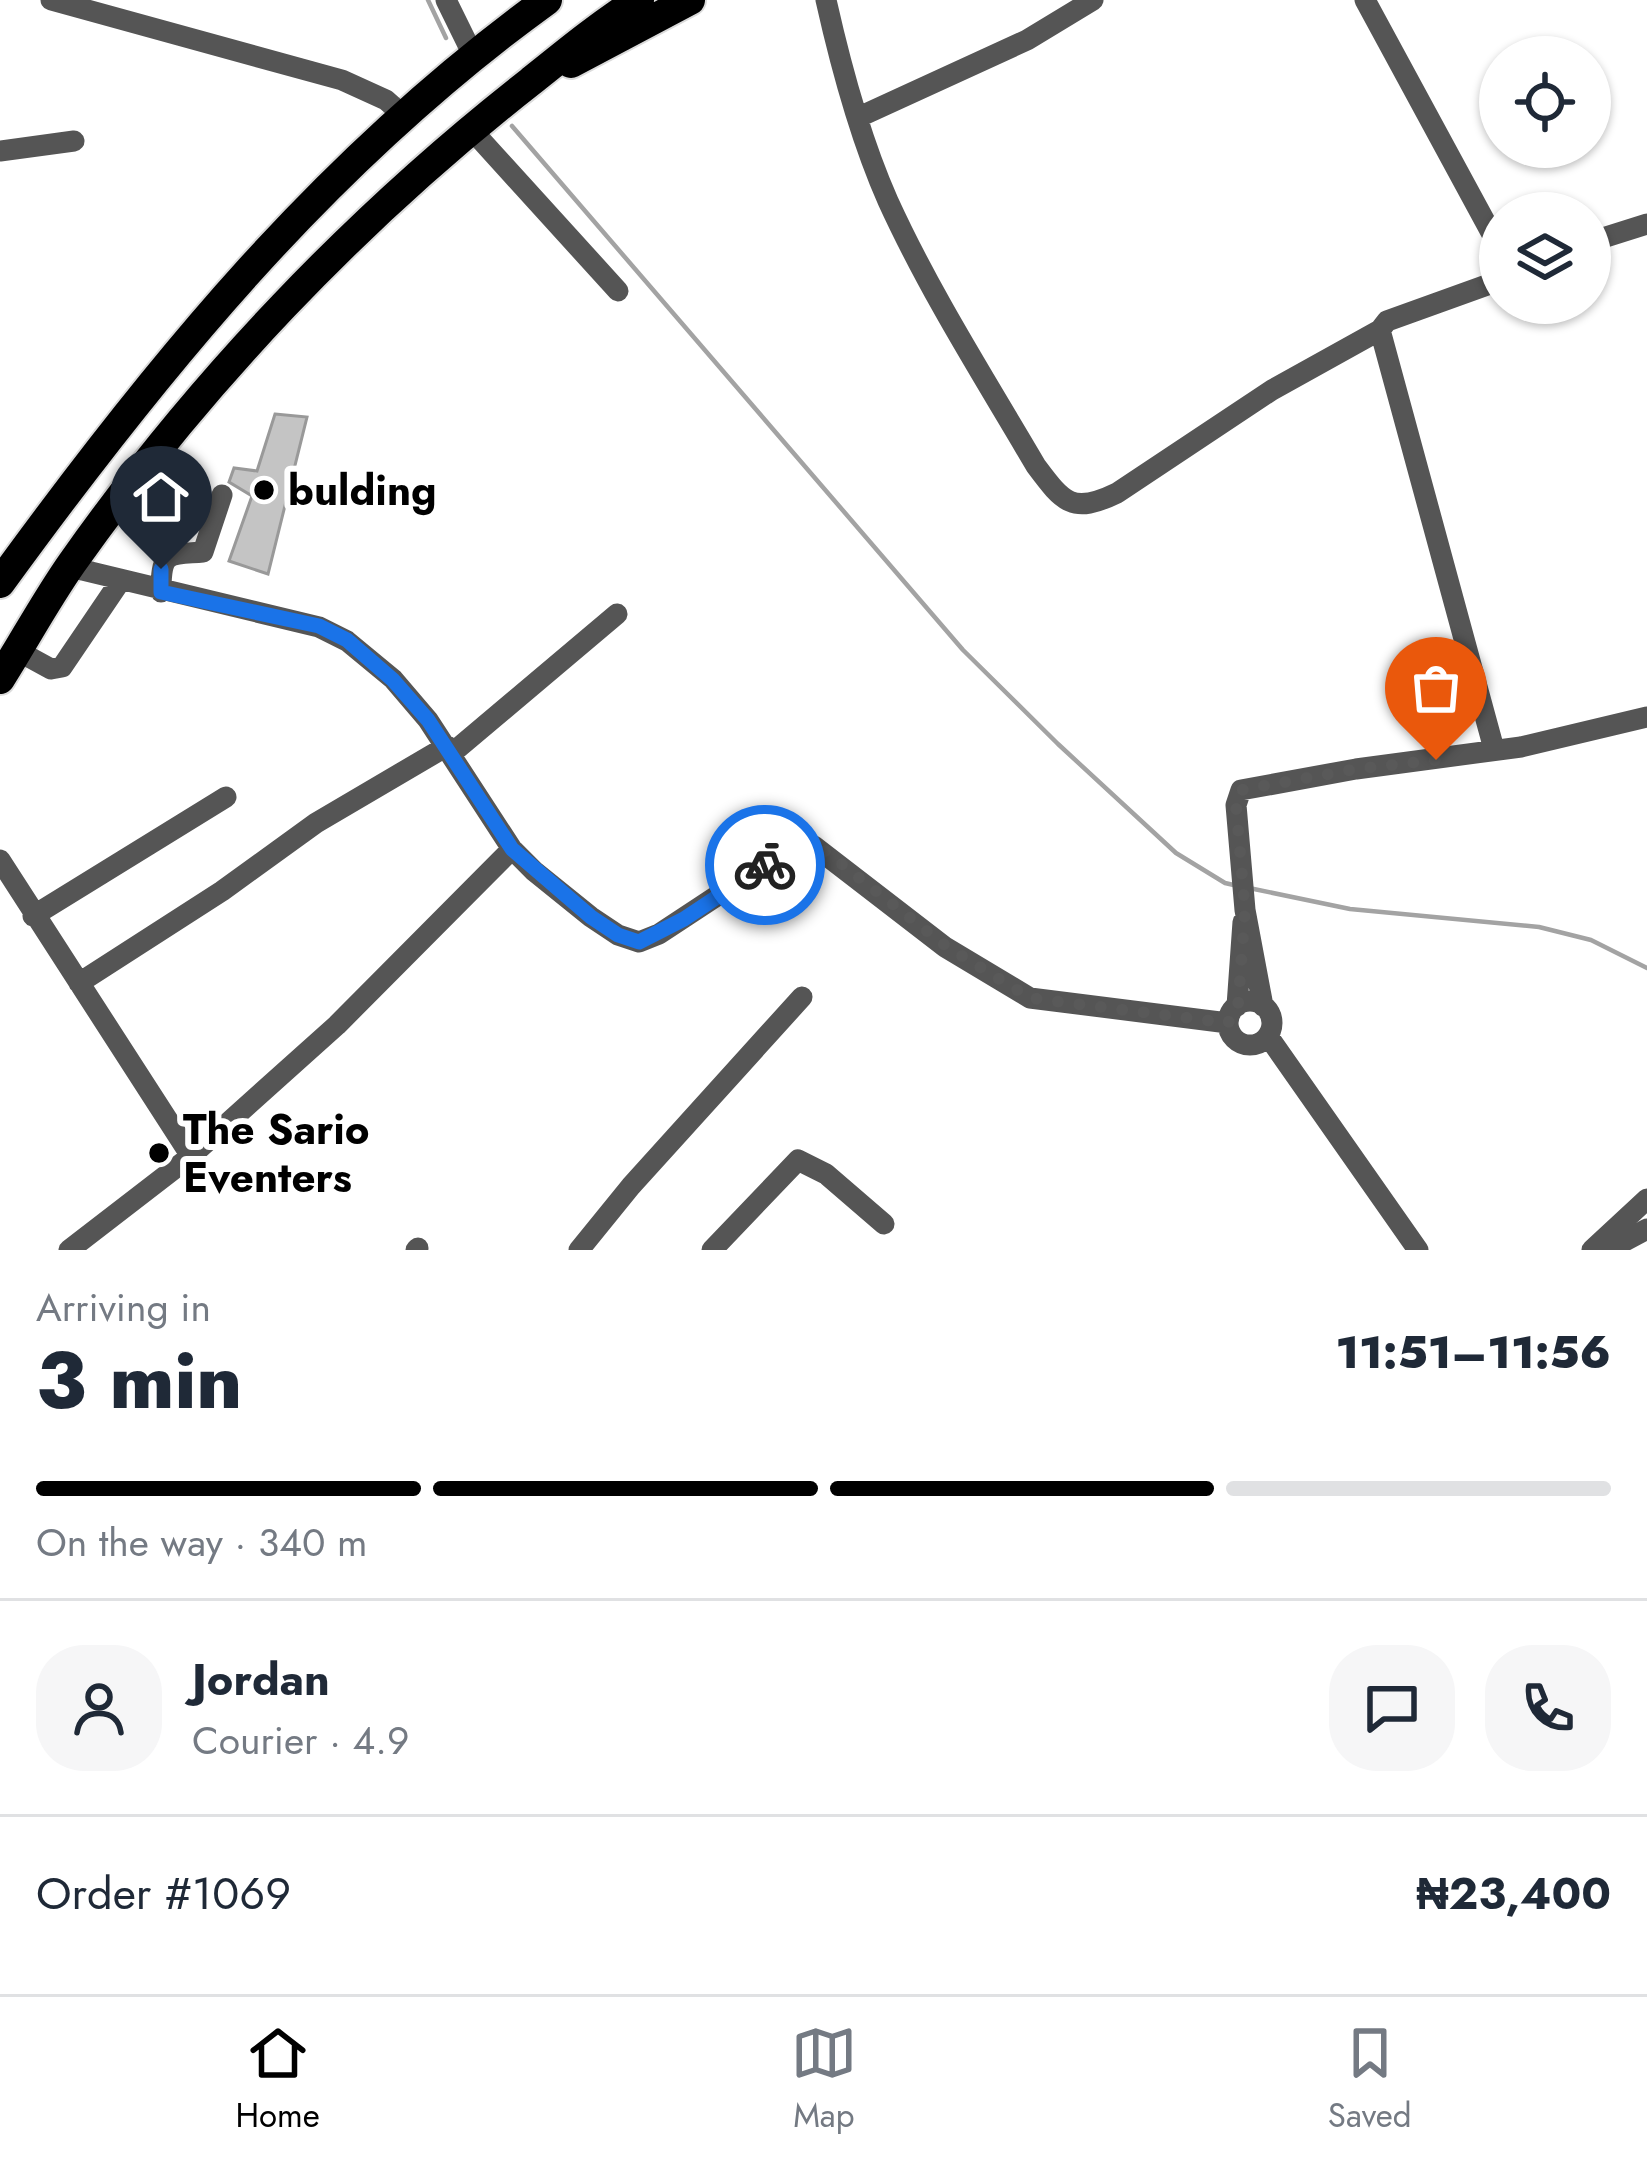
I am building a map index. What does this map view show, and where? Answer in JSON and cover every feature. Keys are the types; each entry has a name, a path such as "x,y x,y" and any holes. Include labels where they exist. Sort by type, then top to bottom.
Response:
{"highway":[{"path":"0,679 70,567 181,424 319,268 470,128 597,27 639,0"},
{"path":"532,80 606,47 690,0"},
{"path":"0,583 185,340 326,189 530,6"}],"street":[{"path":"52,0 342,80 386,100 404,116"},
{"path":"826,0 886,196 913,253 1036,466 1059,497 1074,505 1094,505 1117,493 1272,390 1397,316 1479,287"},
{"path":"859,117 1027,40 1094,0"},
{"path":"1365,0 1479,210"},
{"path":"451,2 474,57"},
{"path":"470,128 618,291"},
{"path":"0,151 74,141"},
{"path":"1611,235 1647,224"},
{"path":"1380,330 1494,749"},
{"path":"161,592 161,569 170,556 182,550 203,552 223,495"},
{"path":"70,567 319,626 347,640 393,680 449,750 512,849 618,935 639,942 684,919 779,855 814,846 946,946 1030,998 1233,1014 1250,1002 1263,1006"},
{"path":"17,652 51,669 62,667 121,580"},
{"path":"79,982 222,891 316,823 449,750 616,614"},
{"path":"1245,910 1232,1036 1244,1044 1257,1044 1268,1036 1272,1023 1263,1006 1245,910 1236,805 1241,790 1494,749 1647,718"},
{"path":"33,916 226,797"},
{"path":"69,1250 191,1156 338,1025 512,849"},
{"path":"0,860 191,1156"},
{"path":"579,1250 802,997"},
{"path":"1268,1036 1418,1250"},
{"path":"712,1250 798,1160 826,1174 884,1224"},
{"path":"1592,1250 1647,1199"},
{"path":"1608,1250 1647,1229"}],"building":[{"name":"bulding","path":"275,414 307,417 268,574 229,561 252,496 229,482 234,468 257,471"}],"waterway":[{"path":"428,0 446,38"},
{"path":"512,126 963,650 1176,853 1238,886"},
{"path":"1249,888 1350,909 1539,927 1591,940 1647,968"}],"way so far":[{"path":"765,865 798,848 814,846 825,851 946,946 1030,998 1228,1023 1238,1006 1245,910 1236,805 1241,790 1436,760"}],"place":[{"name":"bulding","path":"264,490"},
{"name":"The Sario Eventers","path":"159,1153"}],"route":[{"path":"161,569 161,592 319,626 364,653 428,720 512,849 534,872 618,935 639,942 659,934 765,865"}]}
